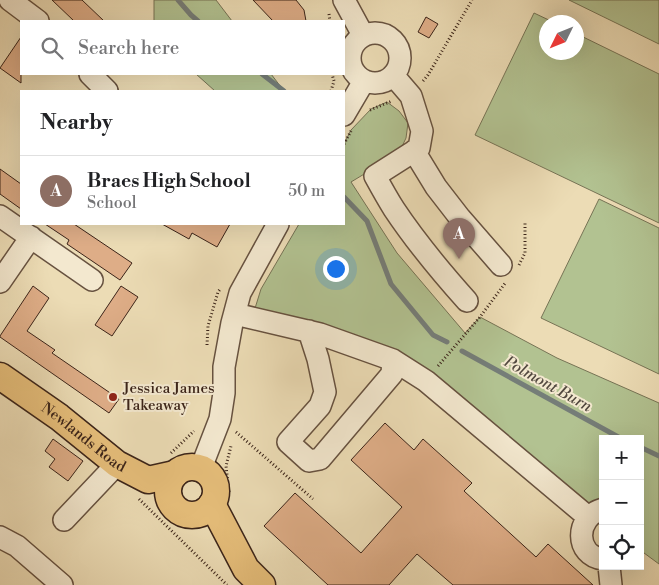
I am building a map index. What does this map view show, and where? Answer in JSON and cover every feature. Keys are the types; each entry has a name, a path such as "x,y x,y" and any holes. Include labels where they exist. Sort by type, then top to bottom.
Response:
{"main road":[{"name":"Newlands Road","path":"0,376 59,417 116,464 148,480"},
{"path":"170,464 183,469 191,467 201,468 213,479 216,495 221,499 246,569 262,585"},
{"path":"148,480 170,464"},
{"path":"170,464 168,490 170,499 174,507 181,512 189,515 198,514 206,511 221,499"}],"street":[{"path":"10,0 37,20"},
{"path":"344,0 363,35"},
{"path":"378,32 394,40 400,53 399,67 388,80 376,83 364,81 350,66 350,51 357,39 363,35 378,32"},
{"path":"91,75 106,90"},
{"path":"393,75 411,96 422,131 419,148 374,176 394,209 418,242 467,300"},
{"path":"345,113 364,81"},
{"path":"414,151 436,187 501,265"},
{"path":"0,216 92,280"},
{"path":"201,468 220,419 224,393 224,367 234,314 240,294 277,225"},
{"path":"0,282 30,238"},
{"path":"234,314 320,334 393,360 426,381 595,513 583,526 581,536 584,545 590,553 599,558"},
{"path":"309,331 318,359 325,392 320,406 288,442 308,462 320,459 392,374 393,360"},
{"path":"64,520 116,464"},
{"path":"0,537 17,546 62,585"},
{"path":"609,570 611,585"}],"path":[{"path":"331,90 334,81 332,75"},
{"path":"207,352 208,326 218,292 223,283"},
{"path":"170,464 172,452 194,431 197,423"},
{"path":"221,499 226,466 237,423"},
{"path":"236,432 313,500"},
{"path":"148,480 139,500 228,585"}],"green space":[{"path":"154,0 216,0 231,20 154,20"},
{"path":"569,0 659,0 659,44"},
{"path":"534,13 539,15 539,60 584,60 584,37 659,74 659,223 475,135"},
{"path":"197,75 272,75 283,90 214,90"},
{"path":"387,102 399,111 408,123 406,138 399,153 351,182 397,253 465,333 480,317 557,358 659,403 659,564 644,553 644,435 599,435 599,510 596,511 426,381 252,318 261,289 298,225 345,225 345,142 351,130 371,109"},
{"path":"599,199 659,228 659,374 541,318"}],"building":[{"path":"52,0 82,0 103,20 73,20"},
{"path":"253,0 296,0 304,10 306,20 272,20"},
{"path":"426,17 438,24 429,38 418,32"},
{"path":"20,38 21,83 0,68"},
{"path":"0,169 20,183 20,208 0,194"},
{"path":"46,225 75,225 132,263 120,280 67,244 69,240"},
{"path":"164,225 229,225 217,247 192,233 189,239"},
{"path":"33,286 49,298 27,331 55,350 52,353 119,399 109,413 0,337"},
{"path":"121,286 138,297 112,336 95,325"},
{"path":"385,423 414,450 423,439 472,483 464,491 536,557 548,544 593,585 453,585 417,554 389,585 328,585 264,526 295,493 361,553 402,507 351,460"},
{"path":"53,439 83,461 68,481 49,467 55,459 45,451"}],"waterway":[{"name":"Polmont Burn","path":"178,0 197,20"},
{"name":"Polmont Burn","path":"263,75 283,90"},
{"name":"Polmont Burn","path":"345,198 367,221 391,284 433,335 447,342"},
{"name":"Polmont Burn","path":"462,351 615,435"},
{"name":"Polmont Burn","path":"644,449 659,456"}],"place":[{"name":"Braes High School","path":"459,259"},
{"name":"Jessica James Takeaway","path":"113,397"}]}
